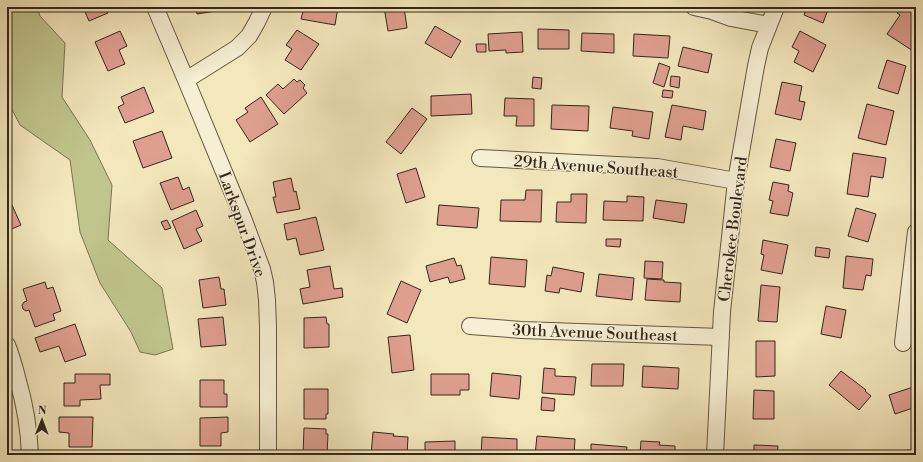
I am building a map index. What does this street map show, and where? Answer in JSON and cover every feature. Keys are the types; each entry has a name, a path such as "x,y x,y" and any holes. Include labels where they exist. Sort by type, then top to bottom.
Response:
{"street":[{"name":"Larkspur Drive","path":"155,7 243,218 262,269 267,300 268,327 268,455"},
{"path":"186,80 236,48 249,36 258,22 264,7"},
{"path":"694,7 712,11 731,18 769,26"},
{"name":"Cherokee Boulevard","path":"715,455 722,312 736,181 760,48 776,7"},
{"name":"29th Avenue Southeast","path":"480,158 657,167 736,181"},
{"path":"903,343 916,232"},
{"name":"30th Avenue Southeast","path":"470,326 522,330 721,337"},
{"path":"7,345 13,360 21,391 26,415 30,455"}],"green space":[{"path":"7,7 37,7 40,16 65,43 62,97 90,140 112,185 108,240 162,288 173,349 155,355 140,352 131,332 100,283 80,232 70,160 20,125 7,100 7,50 10,44 7,35"}],"building":[{"path":"83,7 105,7 108,13 89,21"},
{"path":"196,7 215,7 216,11 197,14"},
{"path":"304,7 338,7 335,25 301,19"},
{"path":"384,7 404,7 407,28 388,31"},
{"path":"807,7 829,7 823,23 804,15"},
{"path":"902,7 909,7 916,12 916,53 887,34 900,15 897,13"},
{"path":"435,26 461,41 451,58 425,43"},
{"path":"538,29 569,30 569,49 538,49"},
{"path":"297,30 319,44 301,70 285,60 292,49 286,45"},
{"path":"120,31 127,46 119,50 125,64 108,71 95,42"},
{"path":"800,31 826,45 813,72 794,62 799,51 792,47"},
{"path":"522,32 523,52 506,53 506,50 489,51 488,34"},
{"path":"582,33 614,34 614,53 581,51"},
{"path":"634,34 670,36 668,58 633,56"},
{"path":"476,44 486,44 486,52 477,52"},
{"path":"683,47 712,54 708,73 678,66"},
{"path":"887,60 906,66 898,94 878,88"},
{"path":"659,63 670,67 664,87 653,83"},
{"path":"671,76 680,77 679,88 670,86"},
{"path":"533,77 542,78 541,89 532,88"},
{"path":"294,79 297,82 300,80 305,85 303,88 307,93 284,114 266,95 278,84 283,89"},
{"path":"782,82 802,86 799,101 805,102 801,120 775,114"},
{"path":"144,87 154,112 125,123 118,107 124,104 121,97"},
{"path":"663,90 673,91 672,98 662,97"},
{"path":"471,94 472,114 431,116 431,96"},
{"path":"261,97 278,124 250,142 236,120 248,112 245,108"},
{"path":"505,98 534,99 534,126 516,126 517,116 504,116"},
{"path":"867,104 894,111 886,145 858,138"},
{"path":"552,105 589,106 588,131 551,129"},
{"path":"672,105 706,111 703,130 683,126 681,140 665,137"},
{"path":"613,107 653,112 649,139 632,136 633,131 610,128"},
{"path":"412,108 427,119 401,154 386,142"},
{"path":"162,131 172,158 143,168 133,141"},
{"path":"776,139 796,143 790,171 770,167"},
{"path":"853,153 886,158 883,178 871,176 868,197 847,194"},
{"path":"416,168 425,197 406,203 397,174"},
{"path":"178,177 183,190 189,187 194,201 171,210 160,183"},
{"path":"291,178 300,209 277,213 273,197 276,197 273,182"},
{"path":"773,182 789,185 788,191 793,193 788,216 770,213 773,201 769,200"},
{"path":"526,190 542,190 541,222 500,221 501,200 525,200"},
{"path":"7,194 21,225 7,231"},
{"path":"571,194 587,194 586,223 556,222 557,202 571,202"},
{"path":"627,196 644,197 643,221 603,220 604,201 627,202"},
{"path":"656,200 687,204 684,223 653,218"},
{"path":"439,205 479,208 477,228 437,225"},
{"path":"856,208 876,214 868,242 848,236"},
{"path":"196,210 203,226 196,229 202,241 184,249 172,221"},
{"path":"316,217 324,250 300,255 296,238 287,240 284,224"},
{"path":"167,220 171,228 165,230 161,222"},
{"path":"606,239 621,239 620,247 606,246"},
{"path":"763,240 788,245 782,274 761,270 764,255 761,254"},
{"path":"816,247 830,249 829,258 815,256"},
{"path":"846,256 873,259 871,276 866,275 863,290 843,288"},
{"path":"491,257 527,260 525,287 489,284"},
{"path":"454,258 457,266 461,265 465,279 450,283 448,277 430,282 426,266"},
{"path":"645,261 663,262 662,279 644,278"},
{"path":"330,266 334,289 342,288 343,297 303,304 300,289 310,287 307,270"},
{"path":"553,267 584,273 581,292 560,288 559,293 545,291 547,275 551,276"},
{"path":"599,274 634,278 632,300 596,296"},
{"path":"219,277 221,289 224,289 226,305 203,308 199,280"},
{"path":"647,279 681,283 680,302 645,300"},
{"path":"401,281 421,290 407,323 387,314"},
{"path":"45,282 47,289 53,287 61,311 53,314 55,320 35,327 29,310 26,311 23,309 22,305 27,301 23,289"},
{"path":"761,285 780,287 777,322 758,321"},
{"path":"826,306 846,310 841,338 821,334"},
{"path":"223,317 226,345 201,347 198,319"},
{"path":"326,317 327,324 329,324 329,347 304,348 304,318"},
{"path":"75,324 86,355 65,362 59,346 40,352 35,338"},
{"path":"410,335 414,370 392,373 388,337"},
{"path":"756,341 775,341 775,376 756,377"},
{"path":"592,364 624,364 623,386 591,386"},
{"path":"643,366 679,368 678,389 642,387"},
{"path":"544,368 555,369 555,376 576,377 574,395 542,393"},
{"path":"841,371 866,390 865,391 871,396 859,410 829,385"},
{"path":"492,373 521,376 519,399 490,396"},
{"path":"75,374 110,374 110,385 100,385 101,399 80,400 80,406 64,406 64,383 75,383"},
{"path":"431,374 469,374 469,390 460,390 460,395 431,395"},
{"path":"200,380 224,380 224,394 227,394 227,407 200,407"},
{"path":"916,386 916,407 895,414 889,395"},
{"path":"304,389 328,389 328,414 326,414 326,419 304,419"},
{"path":"754,390 774,391 774,419 753,419"},
{"path":"542,397 555,399 554,411 541,410"},
{"path":"59,417 93,417 92,447 69,447 69,433 59,432"},
{"path":"228,417 228,432 221,433 221,446 200,446 200,418"},
{"path":"304,428 326,429 326,434 328,434 327,455 303,455"},
{"path":"373,432 408,437 407,455 371,455"},
{"path":"537,436 575,439 574,455 535,455"},
{"path":"482,437 517,439 517,455 481,455"},
{"path":"455,441 455,455 425,455 425,442"},
{"path":"641,441 660,442 659,445 675,446 675,455 640,455"},
{"path":"591,444 627,447 626,455 591,455"},
{"path":"754,445 778,446 777,455 754,455"},
{"path":"907,450 916,451 916,455 906,455"}]}
